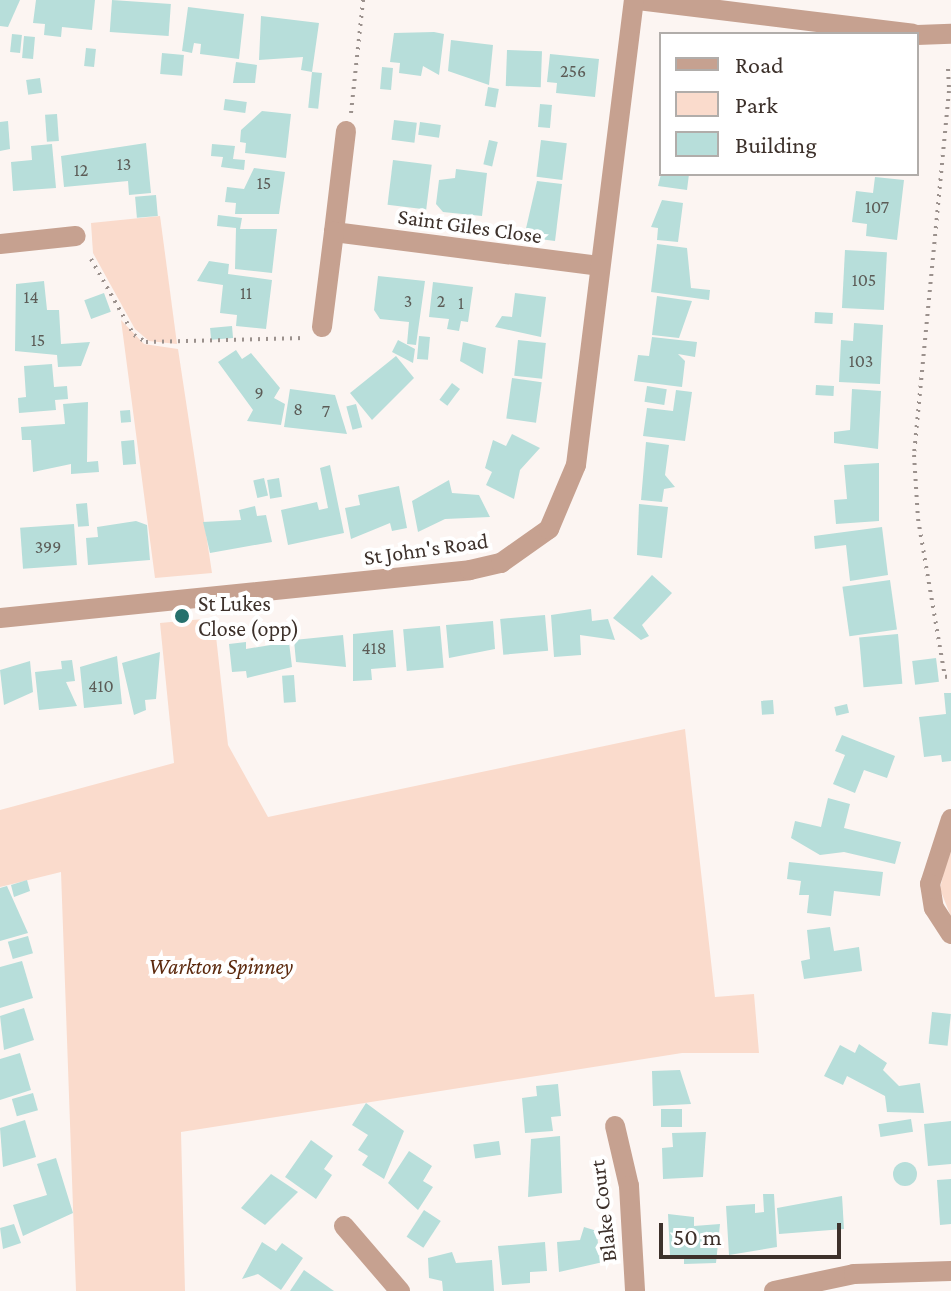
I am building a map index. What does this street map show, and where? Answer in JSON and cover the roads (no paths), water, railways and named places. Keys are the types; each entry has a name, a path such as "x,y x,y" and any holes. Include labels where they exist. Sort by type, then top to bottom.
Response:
{"street":[{"path":"636,0 894,32"},
{"name":"St John's Road","path":"0,618 470,570 528,549 570,493 636,0"},
{"path":"321,334 348,124"},
{"name":"Saint Giles Close","path":"334,232 599,266"},
{"path":"0,244 76,236"},
{"path":"951,819 930,884 934,908 951,934"},
{"name":"Blake Court","path":"615,1126 629,1186 635,1291"},
{"path":"344,1226 400,1291"},
{"path":"774,1291 854,1274 951,1271"}],"place":[{"name":"St Lukes Close (opp)","path":"182,616"}],"park label":[{"name":"Warkton Spinney","path":"221,967"}]}
